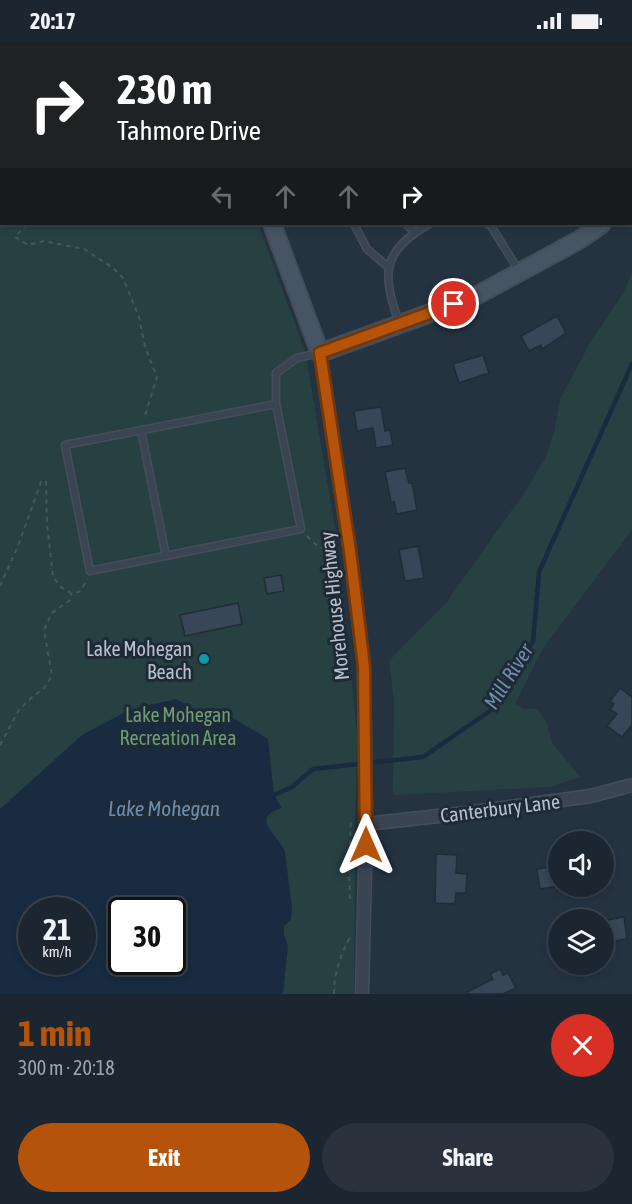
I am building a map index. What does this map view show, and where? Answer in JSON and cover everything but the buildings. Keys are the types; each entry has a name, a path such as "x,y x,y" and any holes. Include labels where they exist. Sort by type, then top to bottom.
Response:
{"street":[{"name":"Morehouse Highway","path":"272,225 320,353 350,551 364,667 366,824 362,994"},
{"path":"320,353 472,297 579,240 601,225"},
{"name":"Canterbury Lane","path":"366,824 591,796 632,785"}],"lane":[{"path":"355,225 367,249 388,267"},
{"path":"407,225 414,232"},
{"path":"400,324 390,297 386,275 388,267 391,258 414,232 427,225"},
{"path":"488,225 520,272"},
{"path":"276,404 65,445 90,571 301,529 276,404 276,373 297,358 320,353"},
{"path":"141,430 166,556"}],"path":[{"path":"26,225 15,237 28,245 44,242 84,249 113,268 123,278 139,317 145,347 157,377 141,430"},
{"path":"0,586 18,546 41,482 46,481 47,524 53,577 71,593 79,592 87,582 90,571"},
{"path":"301,529 315,544 338,556"},
{"path":"0,745 19,710 44,688 52,676 44,630 52,613 70,600 71,593"},
{"path":"350,904 349,863 352,813"},
{"path":"334,994 334,976 338,962 352,933"}],"green space":[{"name":"Lake Mohegan Recreation Area","path":"0,225 258,225 305,351 338,545 357,734 354,994 0,994"},
{"path":"632,272 632,530 544,647 515,704 524,709 537,709 546,721 553,744 580,777 549,787 393,795 394,701 389,661 446,603 524,493 545,459 554,433 560,399 590,343 625,290"}],"water":[{"name":"Lake Mohegan","path":"176,699 202,713 223,712 268,739 274,795 282,808 272,812 266,822 285,852 292,909 291,920 284,926 288,946 283,994 0,994 0,809 82,735 131,709"}],"waterway":[{"name":"Mill River","path":"274,795 292,787 313,769 423,757 490,711 533,641 539,572 632,364"}],"place":[{"name":"Lake Mohegan Beach","path":"204,659"}],"route":[{"path":"366,845 364,667 350,551 320,353 454,304"}]}
